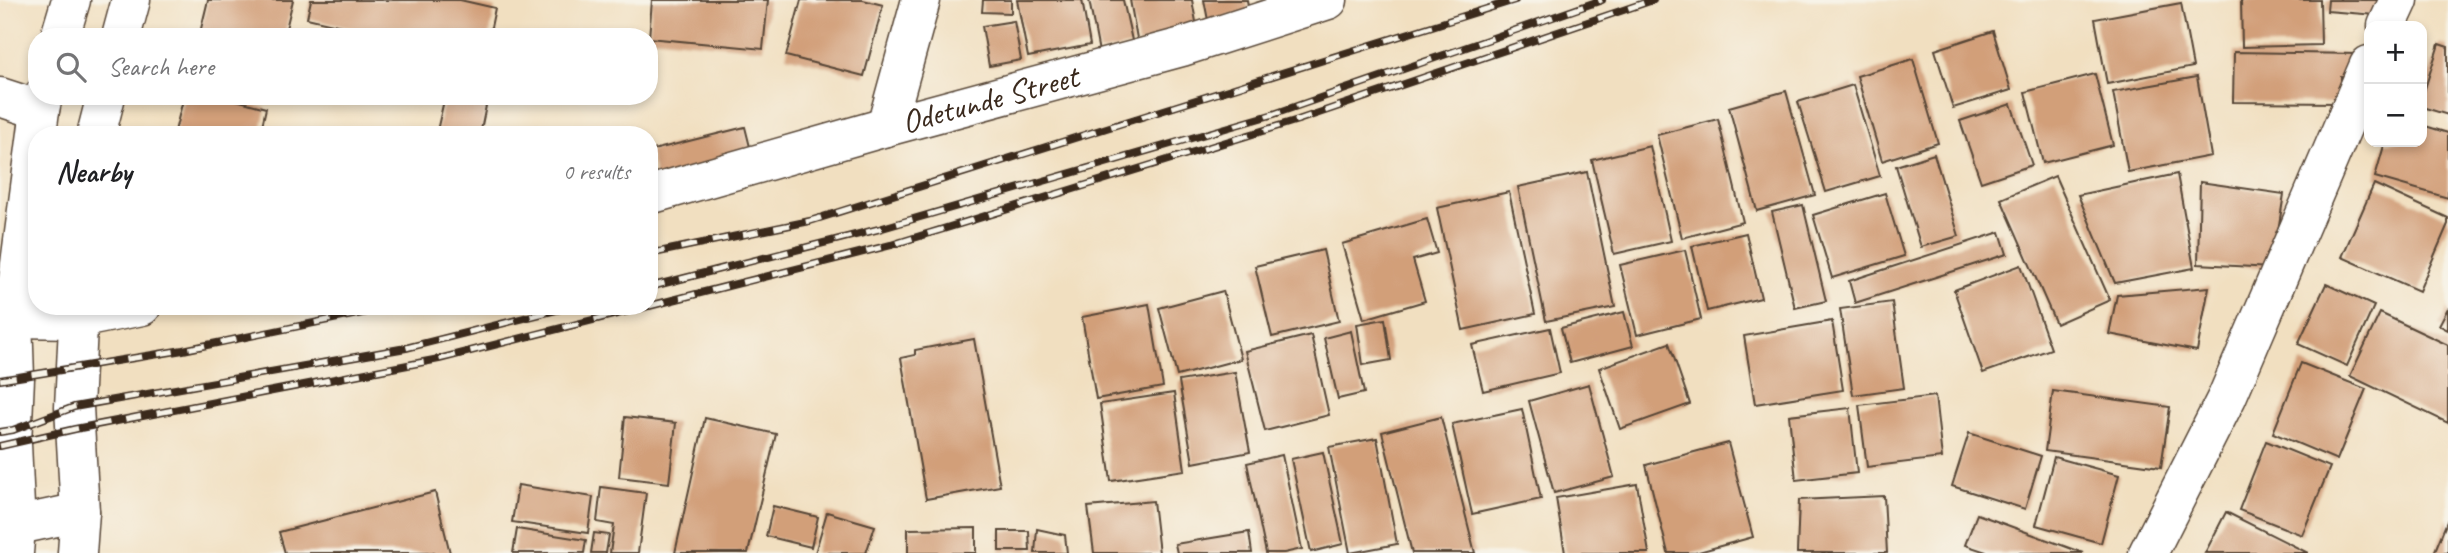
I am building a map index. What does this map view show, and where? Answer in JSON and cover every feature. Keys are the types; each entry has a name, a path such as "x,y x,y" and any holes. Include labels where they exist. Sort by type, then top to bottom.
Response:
{"street":[{"path":"63,28 71,0"},
{"path":"123,28 131,0"},
{"path":"886,127 921,0"},
{"name":"Odetunde Street","path":"658,192 1182,47 1328,0"},
{"path":"2389,21 2399,0"},
{"path":"2148,553 2227,397 2364,77"},
{"path":"0,97 28,101"},
{"path":"37,126 41,105"},
{"path":"98,126 104,105"},
{"path":"28,186 7,319 15,378 10,536 80,512"},
{"path":"7,319 54,315"},
{"path":"77,553 80,512 74,407 78,315"}],"building":[{"path":"208,0 293,0 286,28 201,28"},
{"path":"311,0 460,0 495,8 491,28 350,28 307,18"},
{"path":"652,0 768,0 763,49 658,39 658,28 650,28"},
{"path":"801,0 863,0 883,5 864,76 786,56"},
{"path":"983,0 1011,0 1011,13 982,12"},
{"path":"1017,0 1082,0 1090,45 1028,57"},
{"path":"1089,0 1123,0 1133,45 1099,52"},
{"path":"1130,0 1192,0 1198,33 1138,44"},
{"path":"1204,0 1247,0 1249,12 1208,20"},
{"path":"2241,0 2320,0 2321,45 2242,47"},
{"path":"2328,0 2378,0 2376,15 2327,11"},
{"path":"2181,3 2193,67 2107,84 2095,19"},
{"path":"1014,21 1021,60 989,66 982,26"},
{"path":"1993,31 2011,90 1953,108 1935,50"},
{"path":"2439,44 2448,47 2448,115 2427,109 2427,82"},
{"path":"2234,52 2359,54 2359,77 2341,76 2341,103 2233,102"},
{"path":"1913,59 1938,143 1882,161 1857,76"},
{"path":"2095,74 2113,145 2043,163 2025,92"},
{"path":"2197,77 2211,156 2128,172 2113,92"},
{"path":"1853,85 1880,176 1826,192 1798,102"},
{"path":"1786,91 1815,195 1757,211 1729,107"},
{"path":"2011,104 2032,165 1981,182 1960,121"},
{"path":"182,105 255,105 266,108 262,126 176,126"},
{"path":"443,105 486,105 482,126 438,126"},
{"path":"1718,119 1743,222 1682,238 1657,135"},
{"path":"745,127 752,155 658,178 658,149"},
{"path":"2427,127 2448,133 2448,198 2375,177 2384,147 2427,147"},
{"path":"1650,146 1671,241 1614,254 1592,160"},
{"path":"1934,154 1959,236 1921,247 1896,166"},
{"path":"1587,172 1615,307 1546,321 1518,187"},
{"path":"2177,174 2194,268 2115,283 2078,195"},
{"path":"2055,176 2110,300 2056,324 2001,199"},
{"path":"2200,182 2284,194 2272,268 2198,264"},
{"path":"2374,184 2448,218 2448,224 2419,291 2342,257"},
{"path":"1509,192 1535,314 1463,330 1437,208"},
{"path":"1885,193 1904,256 1832,278 1813,215"},
{"path":"1803,205 1826,301 1795,308 1772,212"},
{"path":"1427,219 1437,253 1413,260 1425,301 1364,319 1342,244"},
{"path":"2000,232 2007,254 1855,303 1849,281"},
{"path":"1746,233 1761,298 1707,311 1692,246"},
{"path":"1323,250 1339,321 1272,337 1255,266"},
{"path":"1685,250 1701,319 1637,335 1620,265"},
{"path":"2021,265 2051,349 1983,373 1954,290"},
{"path":"2326,284 2374,306 2347,366 2298,344"},
{"path":"2209,287 2197,351 2109,334 2117,295"},
{"path":"1223,291 1241,359 1177,376 1159,308"},
{"path":"1892,302 1904,388 1853,395 1840,309"},
{"path":"1149,304 1163,387 1096,399 1082,317"},
{"path":"2448,308 2448,330 2439,325"},
{"path":"1624,312 1633,346 1570,363 1561,328"},
{"path":"2380,313 2448,345 2448,423 2350,376"},
{"path":"1385,319 1391,360 1363,365 1357,324"},
{"path":"1832,321 1843,390 1755,404 1744,336"},
{"path":"1550,328 1560,373 1483,391 1472,345"},
{"path":"1351,331 1364,393 1338,399 1324,338"},
{"path":"1311,335 1329,415 1265,431 1245,351"},
{"path":"974,339 1000,486 926,499 901,358 915,355 915,350"},
{"path":"1669,343 1690,404 1620,429 1599,368"},
{"path":"2301,363 2366,389 2337,460 2273,433"},
{"path":"1235,372 1250,452 1193,463 1179,381"},
{"path":"1589,384 1614,477 1554,493 1529,401"},
{"path":"2053,391 2170,407 2161,467 2045,451"},
{"path":"1174,393 1185,470 1111,481 1100,404"},
{"path":"1935,396 1942,458 1867,467 1859,405"},
{"path":"1850,408 1857,473 1796,480 1789,415"},
{"path":"1522,409 1541,499 1472,514 1452,424"},
{"path":"625,417 676,423 669,483 619,477"},
{"path":"1441,417 1475,553 1412,553 1382,432"},
{"path":"705,418 776,434 748,553 675,553"},
{"path":"1969,433 2041,456 2025,509 1952,486"},
{"path":"1377,438 1397,544 1350,553 1329,447"},
{"path":"2266,441 2330,467 2302,535 2239,510"},
{"path":"1728,443 1753,537 1695,553 1668,553 1646,465"},
{"path":"1323,452 1343,544 1311,552 1291,459"},
{"path":"1282,455 1302,549 1266,553 1247,463"},
{"path":"2054,457 2119,475 2101,543 2036,525"},
{"path":"1637,484 1649,553 1565,553 1556,498"},
{"path":"518,485 593,497 588,533 512,522"},
{"path":"601,487 646,493 638,553 610,553 614,525 597,522"},
{"path":"435,492 450,553 285,553 279,532"},
{"path":"1884,496 1887,553 1797,553 1799,500"},
{"path":"1153,501 1159,553 1094,553 1088,507"},
{"path":"773,506 818,517 811,547 766,536"},
{"path":"827,512 875,526 866,553 815,553"},
{"path":"2226,512 2308,553 2205,553"},
{"path":"1977,514 2083,553 1989,553 1965,545"},
{"path":"2448,519 2448,553 2434,553"},
{"path":"976,528 976,553 908,553 908,529"},
{"path":"517,529 586,540 584,553 513,553"},
{"path":"1037,529 1065,535 1067,553 1035,553"},
{"path":"999,531 1029,531 1030,551 999,551"},
{"path":"1249,532 1252,553 1177,553 1175,544"},
{"path":"594,533 609,535 606,553 591,553"}],"railway":[{"path":"658,252 810,221 1515,0"},
{"path":"658,285 879,229 1274,114 1602,0"},
{"path":"658,304 891,245 1298,120 1653,0"},
{"path":"0,380 183,350 352,315"},
{"path":"0,432 13,430 74,407 406,348 536,315"},
{"path":"0,446 439,359 613,315"}]}
